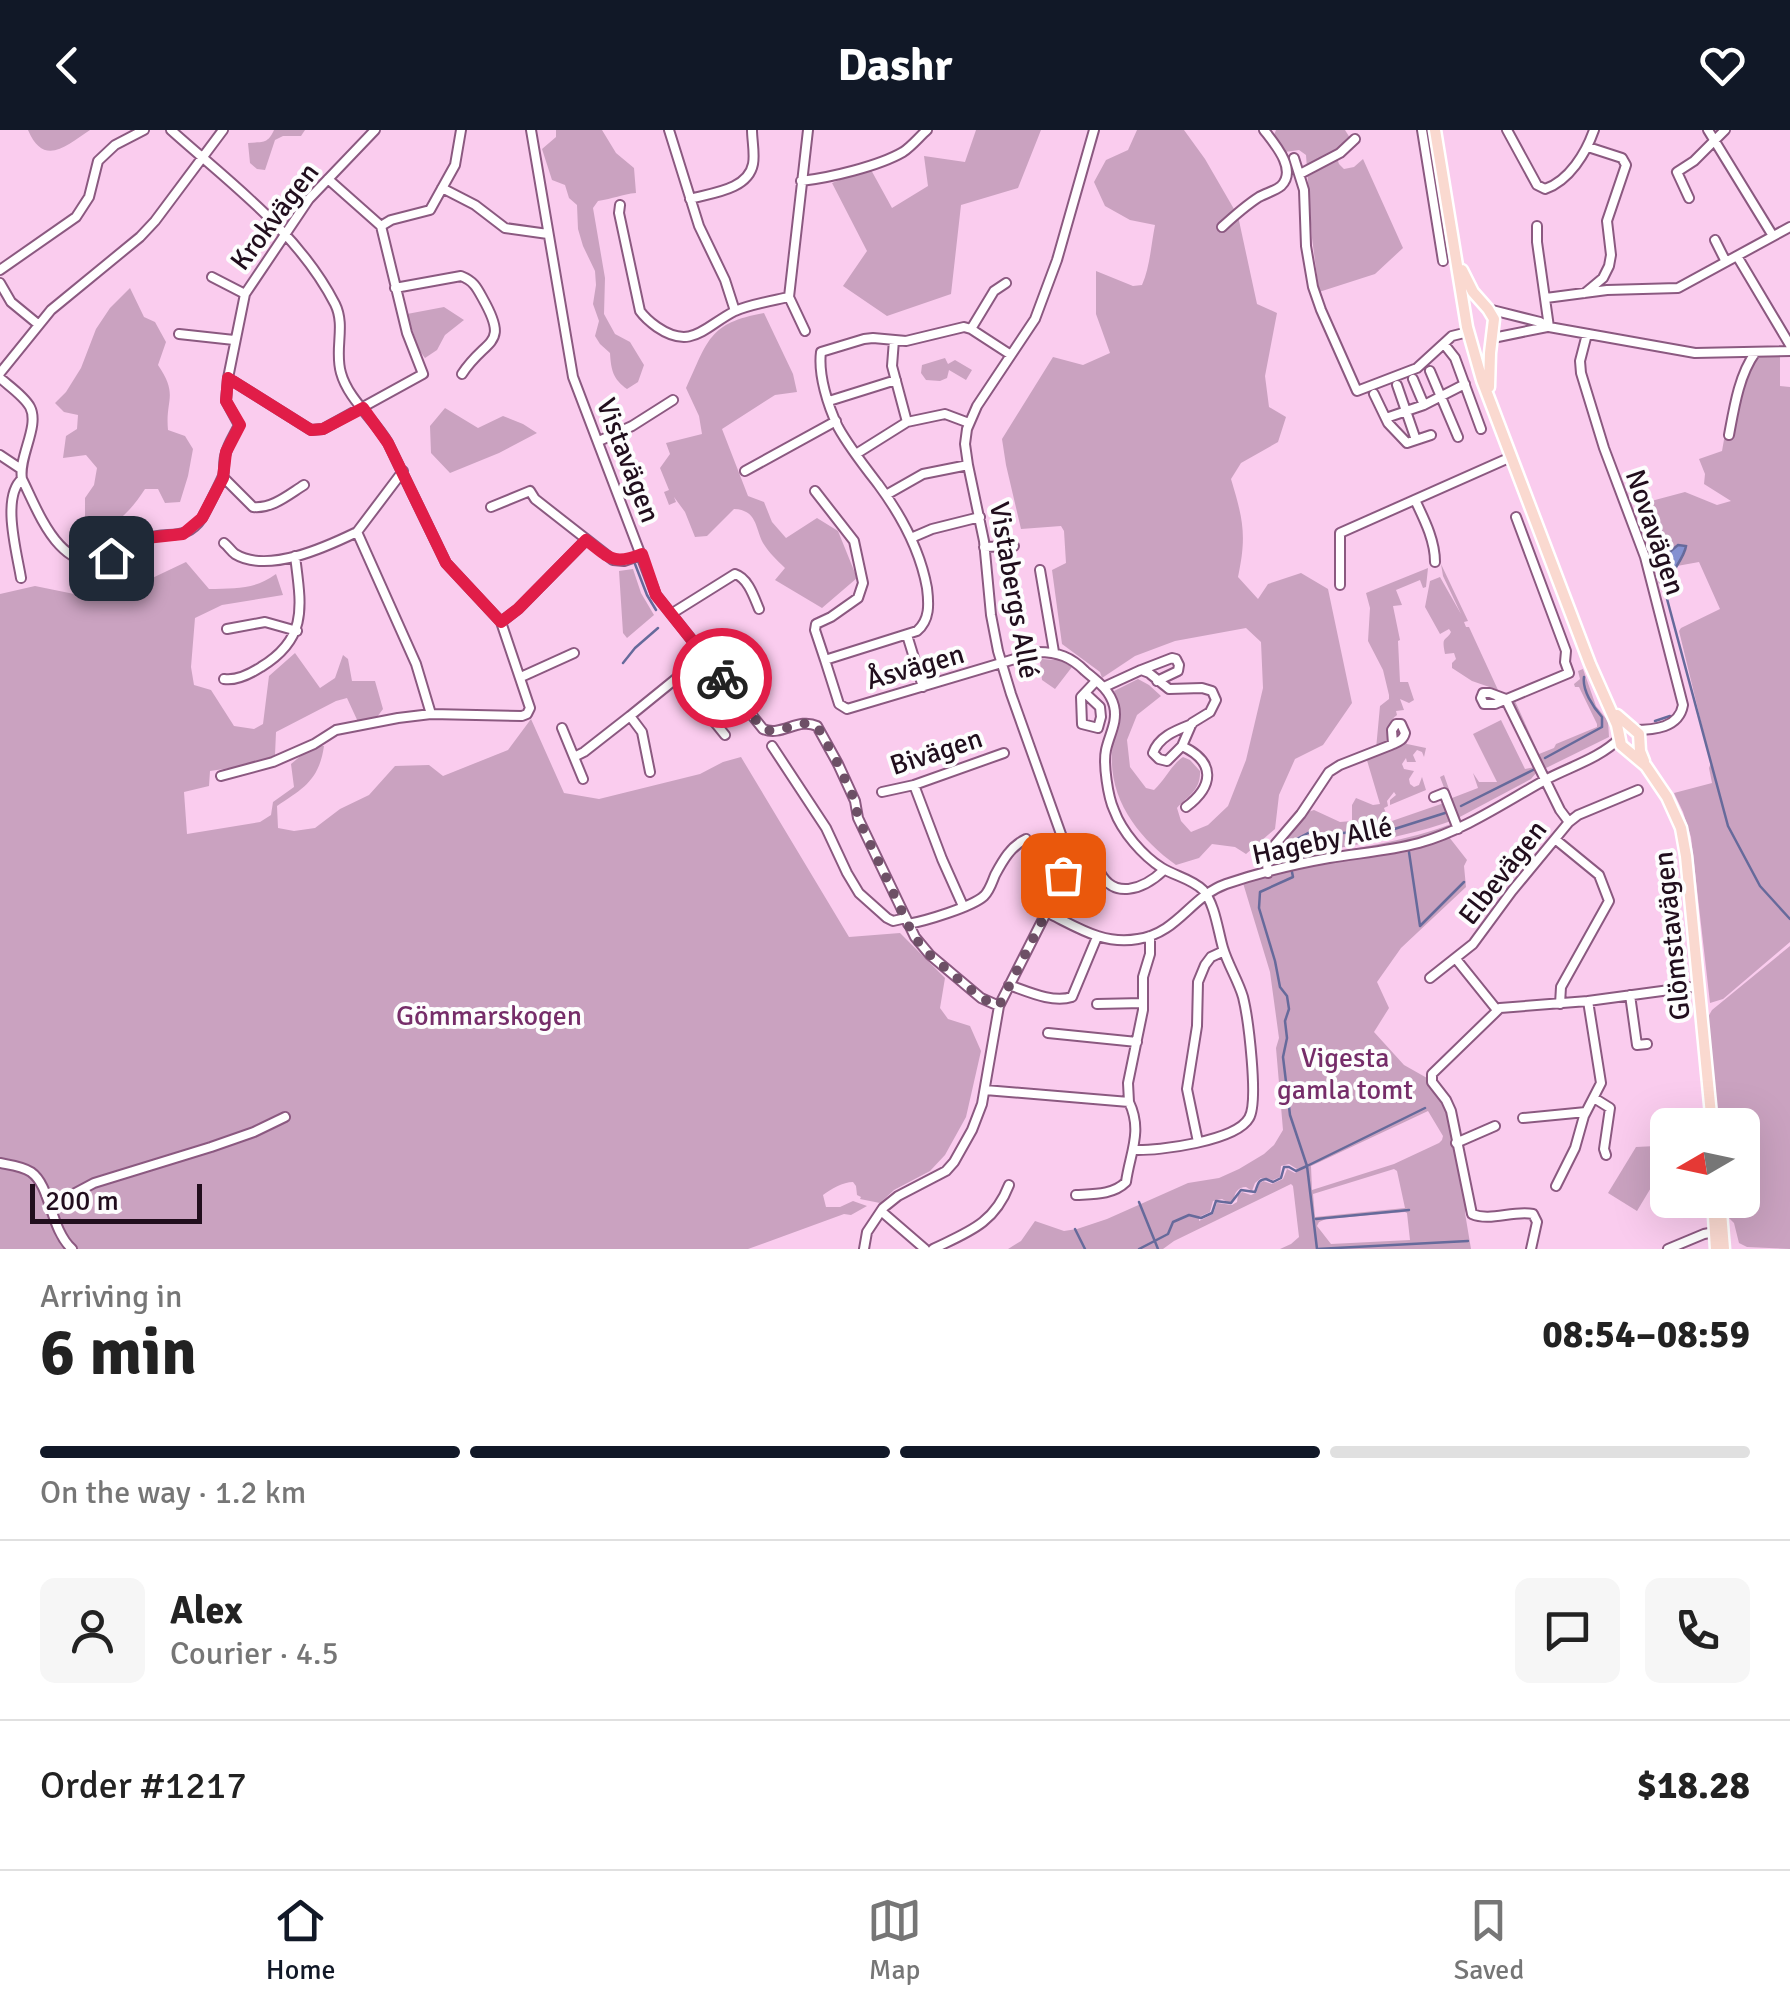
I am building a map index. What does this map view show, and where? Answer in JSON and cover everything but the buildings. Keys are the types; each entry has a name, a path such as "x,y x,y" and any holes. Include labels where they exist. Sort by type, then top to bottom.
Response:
{"main road":[{"name":"Glömstavägen","path":"1435,130 1469,333 1482,380 1623,744 1646,766 1667,797 1683,835 1711,1108"},
{"name":"Glömstavägen","path":"1456,255 1468,284 1494,319 1489,384 1493,408"},
{"path":"1467,318 1474,310 1488,309"},
{"path":"1469,333 1480,339 1493,338"},
{"name":"Glömstavägen","path":"1609,706 1639,734 1646,766"},
{"path":"1633,730 1624,731 1623,744 1634,750 1640,743"},
{"path":"1716,1249 1717,1218"},
{"path":"1718,1231 1724,1249"}],"street":[{"path":"0,270 76,216 89,197 98,161 115,145 144,130"},
{"path":"171,130 285,232 315,271 337,308 340,372 403,472 446,563 501,622 530,711 522,716 431,714 336,730 273,762 221,776"},
{"path":"21,578 11,511 32,411 0,375 63,298 140,237 223,130"},
{"name":"Krokvägen","path":"21,474 53,539 71,554 98,561 146,538 183,534 191,529 202,518 223,478 226,452 240,425 226,401 245,294 285,232 328,178 375,130"},
{"path":"381,226 428,212 455,165 461,130"},
{"name":"Vistavägen","path":"532,130 574,377 656,595 763,729 770,732 804,722 817,726 838,764 855,801 858,818 914,937 981,998 999,1006"},
{"path":"668,130 699,226 736,311"},
{"path":"690,199 742,182 753,164 752,130"},
{"path":"805,331 789,296 808,130"},
{"path":"802,181 886,160 905,150 927,130"},
{"name":"Vistabergs Allé","path":"881,1211 898,1196 937,1178 950,1167 972,1130 985,1090 999,1006 1063,875 1064,845 1001,664 966,444 977,406 1035,319 1057,260 1094,130"},
{"path":"1222,228 1244,207 1284,184 1287,171 1282,153 1264,130"},
{"path":"1422,130 1443,261"},
{"path":"1507,130 1536,185 1542,188 1552,187 1565,177 1588,147 1594,130"},
{"path":"1708,130 1773,236"},
{"path":"1689,198 1676,172 1694,161 1725,130"},
{"path":"1300,174 1340,153 1354,139"},
{"path":"1586,292 1606,275 1609,266 1606,222 1626,165 1622,158 1588,147"},
{"path":"1294,158 1304,190 1306,246 1313,287 1357,391 1417,368 1452,336 1469,333"},
{"path":"228,378 311,430 323,429 422,374 407,333 381,226 328,178"},
{"path":"442,188 475,205 506,228 548,234"},
{"path":"620,205 638,304 644,318 666,334 682,338 702,332 736,311 789,296"},
{"path":"1537,226 1549,327"},
{"path":"1546,298 1678,288 1790,227"},
{"path":"1715,240 1726,262"},
{"path":"1488,309 1549,327 1683,351 1755,352 1790,348 1737,256"},
{"path":"395,288 461,276 476,285 497,328 493,340 472,358 462,374"},
{"path":"212,277 245,294"},
{"path":"970,328 994,291 1006,283"},
{"path":"0,284 11,302 39,325"},
{"path":"1493,338 1549,327"},
{"path":"815,491 854,541 863,583 858,598 816,624 825,660 923,626 929,606 924,573 911,538 836,421 820,366 821,352 864,339 906,342 970,328 1012,355"},
{"path":"179,334 234,340"},
{"name":"Novavägen","path":"1587,334 1581,373 1645,557 1683,705 1676,720 1654,730 1640,743"},
{"path":"894,340 892,366 907,422"},
{"path":"1444,344 1455,358 1481,429"},
{"path":"1729,435 1737,396 1755,352"},
{"path":"1430,371 1458,437"},
{"path":"1413,379 1424,405"},
{"path":"828,400 896,380"},
{"path":"1386,418 1424,405 1465,384"},
{"path":"1397,385 1416,440"},
{"path":"1374,394 1386,418 1407,443 1431,435"},
{"path":"599,441 632,426 672,400"},
{"path":"856,454 907,422 945,414 969,423"},
{"path":"746,471 836,421"},
{"path":"0,455 21,474"},
{"path":"1340,585 1340,533 1511,457"},
{"path":"886,496 922,474 968,465"},
{"path":"224,543 236,554 255,561 284,560 357,532 403,472"},
{"path":"223,478 253,507 259,508 304,486"},
{"path":"491,507 530,491 534,499 616,561 642,554"},
{"path":"1416,500 1435,562"},
{"path":"911,538 932,528 980,517"},
{"path":"1516,518 1566,650 1569,674 1506,700 1569,822"},
{"path":"357,532 416,664 431,714"},
{"path":"501,622 586,540"},
{"path":"984,548 1014,546"},
{"path":"224,679 243,677 278,656 298,631 295,556"},
{"path":"1040,570 1054,652 1079,664 1104,688 1114,706 1115,721 1105,761 1113,810 1130,837 1164,870 1190,881 1205,894 1243,999 1251,1064 1250,1117 1240,1127 1198,1142 1169,1149 1134,1150"},
{"path":"672,614 734,574 740,575 759,609"},
{"path":"227,629 264,622 298,631"},
{"path":"907,634 922,687"},
{"path":"521,677 574,652"},
{"name":"Åsvägen","path":"825,660 842,708 850,709 1038,652 1054,652"},
{"path":"574,757 704,656"},
{"path":"1104,688 1141,670 1172,658 1176,660 1178,671 1157,681"},
{"path":"1141,670 1169,689 1202,688 1214,693 1216,700 1213,709 1157,744 1154,752 1159,760 1167,761 1182,746 1192,724"},
{"path":"678,677 725,735"},
{"path":"1085,692 1096,681"},
{"path":"630,716 642,732 650,772"},
{"path":"562,728 583,780"},
{"path":"1633,730 1654,730"},
{"path":"1268,872 1266,855 1302,814 1327,774 1394,744"},
{"name":"Hageby Allé","path":"1150,936 1173,925 1205,894 1226,884 1321,859 1415,844 1458,829 1546,780 1623,744"},
{"path":"772,746 826,828 859,893 894,921 939,916 985,895 1004,859 1015,844 1026,839"},
{"path":"1182,746 1198,755 1208,773 1203,792 1186,806"},
{"name":"Bivägen","path":"882,792 914,785 1004,753"},
{"path":"914,785 963,906"},
{"name":"Elbevägen","path":"1430,978 1473,944 1569,822 1638,790"},
{"path":"1434,796 1444,792 1458,829"},
{"path":"1556,839 1598,874 1609,901 1561,987 1560,1004"},
{"path":"1098,868 1108,882 1126,889 1148,884 1164,870"},
{"path":"1043,911 1097,937 1126,941 1150,936 1137,1042 1128,1078 1129,1102 1136,1123 1126,1182 1108,1192 1076,1195"},
{"path":"1009,985 1054,998 1072,997 1097,937"},
{"path":"1198,1142 1187,1089 1198,1026 1198,982 1211,957 1224,950"},
{"name":"Elbevägen","path":"1456,959 1498,1010"},
{"path":"1531,1249 1536,1222 1533,1214 1472,1214 1449,1107 1431,1075 1498,1010 1699,986"},
{"path":"1630,995 1637,1046 1647,1044"},
{"path":"1556,1186 1601,1078 1588,1001"},
{"path":"1097,1004 1143,1003"},
{"path":"1048,1033 1137,1042"},
{"path":"985,1090 1129,1102"},
{"path":"1594,1098 1610,1108 1606,1155"},
{"path":"1523,1118 1586,1112"},
{"path":"49,1207 94,1182 211,1147 285,1117"},
{"path":"1456,1143 1494,1126"},
{"path":"0,1164 23,1168 34,1175 62,1238 72,1249"},
{"path":"864,1249 868,1232 881,1211 929,1249 989,1219 1002,1203 1009,1185"},
{"path":"1668,1249 1718,1231"}],"green space":[{"path":"28,130 90,130 64,147 49,151 34,142"},
{"path":"274,130 305,130 301,136 275,140 265,170 257,169 250,163 248,143 266,141"},
{"path":"556,130 602,130 616,153 634,168 636,193 598,201 593,208 605,278 604,314 615,334 630,342 644,365 638,382 627,389 614,374 610,353 595,336 599,321 593,304 595,271 578,229 577,205 569,198 565,185 552,180 542,149 556,137"},
{"path":"976,130 1041,130 1018,188 961,205 951,294 887,316 843,286 867,251 832,183 870,168 892,208 928,186 924,156 965,162"},
{"path":"1137,130 1184,130 1238,216 1257,304 1277,313 1265,376 1269,407 1286,417 1278,442 1241,463 1231,479 1242,527 1238,577 1258,599 1268,584 1301,573 1328,589 1352,703 1323,745 1295,759 1279,795 1275,829 1246,854 1235,847 1212,844 1199,858 1176,865 1139,831 1121,803 1112,771 1119,718 1114,691 1138,679 1161,696 1137,715 1127,740 1130,767 1146,788 1154,790 1179,760 1190,760 1200,771 1198,783 1177,808 1181,821 1191,832 1208,825 1228,806 1246,760 1263,688 1261,642 1246,628 1175,641 1135,656 1102,678 1100,672 1062,644 1052,570 1066,563 1064,531 1061,526 1021,529 1002,439 1053,357 1083,365 1110,353 1096,314 1096,271 1133,286 1142,285 1155,225 1130,220 1105,206 1094,182 1106,160 1128,150"},
{"path":"1276,130 1345,130 1350,138 1335,152 1339,164 1344,169 1354,167 1363,159 1403,248 1375,274 1319,292 1306,155 1299,150 1285,152 1274,135"},
{"path":"130,288 144,317 155,322 166,342 158,365 170,391 168,430 185,436 193,449 180,502 165,503 158,489 145,489 125,514 98,532 85,519 85,498 94,485 97,468 86,455 63,458 66,436 77,429 78,415 64,412 55,403 81,368 96,329"},
{"path":"444,307 464,320 425,358 407,314"},
{"path":"764,313 793,374 797,392 775,395 722,429 748,496 764,502 772,522 786,538 817,518 838,531 857,578 822,608 775,580 785,568 765,547 747,512 734,509 707,536 695,537 685,512 674,497 676,502 669,505 664,492 669,490 660,468 670,454 666,443 702,434 699,416 686,388 706,346 731,322"},
{"path":"1780,353 1780,386 1790,387 1790,942 1723,999 1710,1003 1691,837 1674,793 1712,783 1711,763 1679,631 1720,609 1699,562 1677,566 1668,580 1659,584 1640,504 1685,492 1717,505 1731,501 1704,484 1699,459 1722,451 1729,411 1748,354"},
{"path":"945,358 948,364 955,360 972,370 966,380 949,370 947,378 926,380 921,373 922,365"},
{"path":"445,408 478,428 503,416 537,433 450,473 431,453 430,426"},
{"name":"Gömmarskogen","path":"186,562 209,589 252,586 276,574 283,595 222,605 195,618 191,667 194,685 211,690 234,726 254,729 263,724 269,676 295,653 320,688 335,678 343,655 348,659 352,681 375,681 383,709 374,721 359,724 347,698 336,701 276,732 275,755 251,765 210,771 209,786 184,792 187,834 260,822 271,815 273,802 294,787 291,764 319,746 324,746 314,775 277,806 278,828 315,828 340,809 369,795 395,766 429,765 443,776 508,750 531,719 564,793 599,799 700,774 741,757 849,937 900,933 945,978 940,1008 948,1019 970,1026 981,1051 966,1117 945,1155 930,1171 894,1190 880,1203 860,1199 853,1182 837,1186 823,1195 826,1207 840,1207 853,1201 867,1206 851,1215 844,1214 748,1249 0,1249 0,594 35,586 79,595 127,590"},
{"path":"1441,564 1468,621 1464,622 1466,627 1498,690 1472,681 1452,668 1454,653 1445,654 1444,641 1451,632 1449,629 1440,634 1425,607 1430,581 1440,577 1461,614"},
{"path":"1428,568 1426,587 1420,580 1396,590 1402,605 1393,606 1400,640 1400,682 1408,682 1414,700 1409,703 1400,699 1404,710 1396,711 1388,742 1376,749 1380,706 1389,695 1383,670 1368,641 1370,608 1366,593"},
{"path":"633,569 654,615 627,638 623,633 619,571"},
{"path":"1057,658 1072,667 1055,689 1042,680 1040,662"},
{"path":"1583,669 1596,706 1608,721 1609,737 1544,769 1513,703 1539,754 1554,748 1597,727 1574,684 1580,679 1578,671"},
{"path":"1501,720 1525,769 1535,767 1537,772 1531,779 1456,819 1440,777 1444,775 1452,798 1478,788 1473,773 1479,782 1497,782 1473,734"},
{"path":"1404,741 1426,748 1424,757 1417,750 1413,755 1416,762 1407,762 1406,758 1402,764 1404,769 1414,771 1410,784 1419,785 1422,777 1426,790 1390,805 1394,792 1384,808 1389,822 1444,803 1451,821 1269,863 1269,854 1305,813 1314,810 1340,822 1352,821 1356,798 1380,804 1366,757"},
{"path":"1451,824 1406,843 1272,865 1407,838"},
{"name":"Vigesta gamla tomt","path":"1449,837 1467,860 1466,887 1401,948 1377,982 1389,1008 1374,1032 1404,1065 1427,1078 1448,1112 1471,1249 1280,1249 1299,1237 1291,1184 1163,1249 1008,1249 1021,1241 1035,1221 1064,1231 1077,1229 1188,1183 1219,1178 1274,1145 1283,1130 1276,1048 1279,1038 1270,972 1243,883 1331,861 1401,851","holes":["1428,1111 1443,1136 1439,1143 1394,1164 1312,1190 1311,1166","1281,1166 1307,1166 1295,1173 1287,1169 1283,1179 1272,1184 1263,1181 1256,1193 1242,1192 1232,1205 1217,1203 1213,1214 1199,1221 1199,1217 1210,1212 1213,1201 1222,1199 1229,1203 1241,1188 1252,1191 1261,1178 1280,1177","1394,1169 1405,1208 1315,1217 1313,1194","1405,1212 1410,1240 1331,1244 1317,1226 1326,1219"]},
{"path":"1790,946 1790,1249 1747,1247 1739,1243 1729,1218 1760,1218 1760,1108 1716,1108 1708,1017"},
{"path":"1650,1146 1650,1189 1637,1211 1608,1193 1636,1147"}],"water":[{"path":"1678,545 1686,546 1685,550 1662,586 1658,551 1667,554"}],"waterway":[{"path":"1643,499 1660,571"},
{"path":"635,564 656,610"},
{"path":"1663,584 1728,826 1760,886 1790,919"},
{"path":"623,663 658,628"},
{"path":"1545,758 1602,727 1602,717 1586,693 1584,677"},
{"path":"1655,721 1670,716"},
{"path":"1461,806 1535,769"},
{"path":"1289,855 1289,845 1310,832 1334,836 1388,831 1445,813"},
{"path":"1409,852 1420,926 1464,882"},
{"path":"1139,1249 1168,1234 1173,1222 1189,1215 1201,1218 1212,1213 1216,1201 1231,1203 1241,1190 1255,1192 1261,1180 1273,1182 1281,1178 1284,1167 1296,1171 1307,1166 1290,1115 1283,1057 1287,996 1280,987 1259,908 1260,892 1293,877 1292,872"},
{"path":"1317,1249 1307,1166 1425,1108"},
{"path":"1139,1202 1158,1249"},
{"path":"1316,1219 1409,1210"},
{"path":"1075,1229 1085,1249"},
{"path":"1317,1249 1468,1241"}],"way so far":[{"path":"722,678 763,729 776,731 804,722 817,726 838,764 855,801 858,818 914,937 981,998 999,1006 1044,917 1042,908 1049,906 1063,875"}],"route":[{"path":"111,558 146,538 183,534 202,518 223,478 226,452 240,425 226,401 228,378 311,430 323,429 363,408 388,443 446,563 501,622 586,540 616,561 642,554 656,595 722,678"}]}
